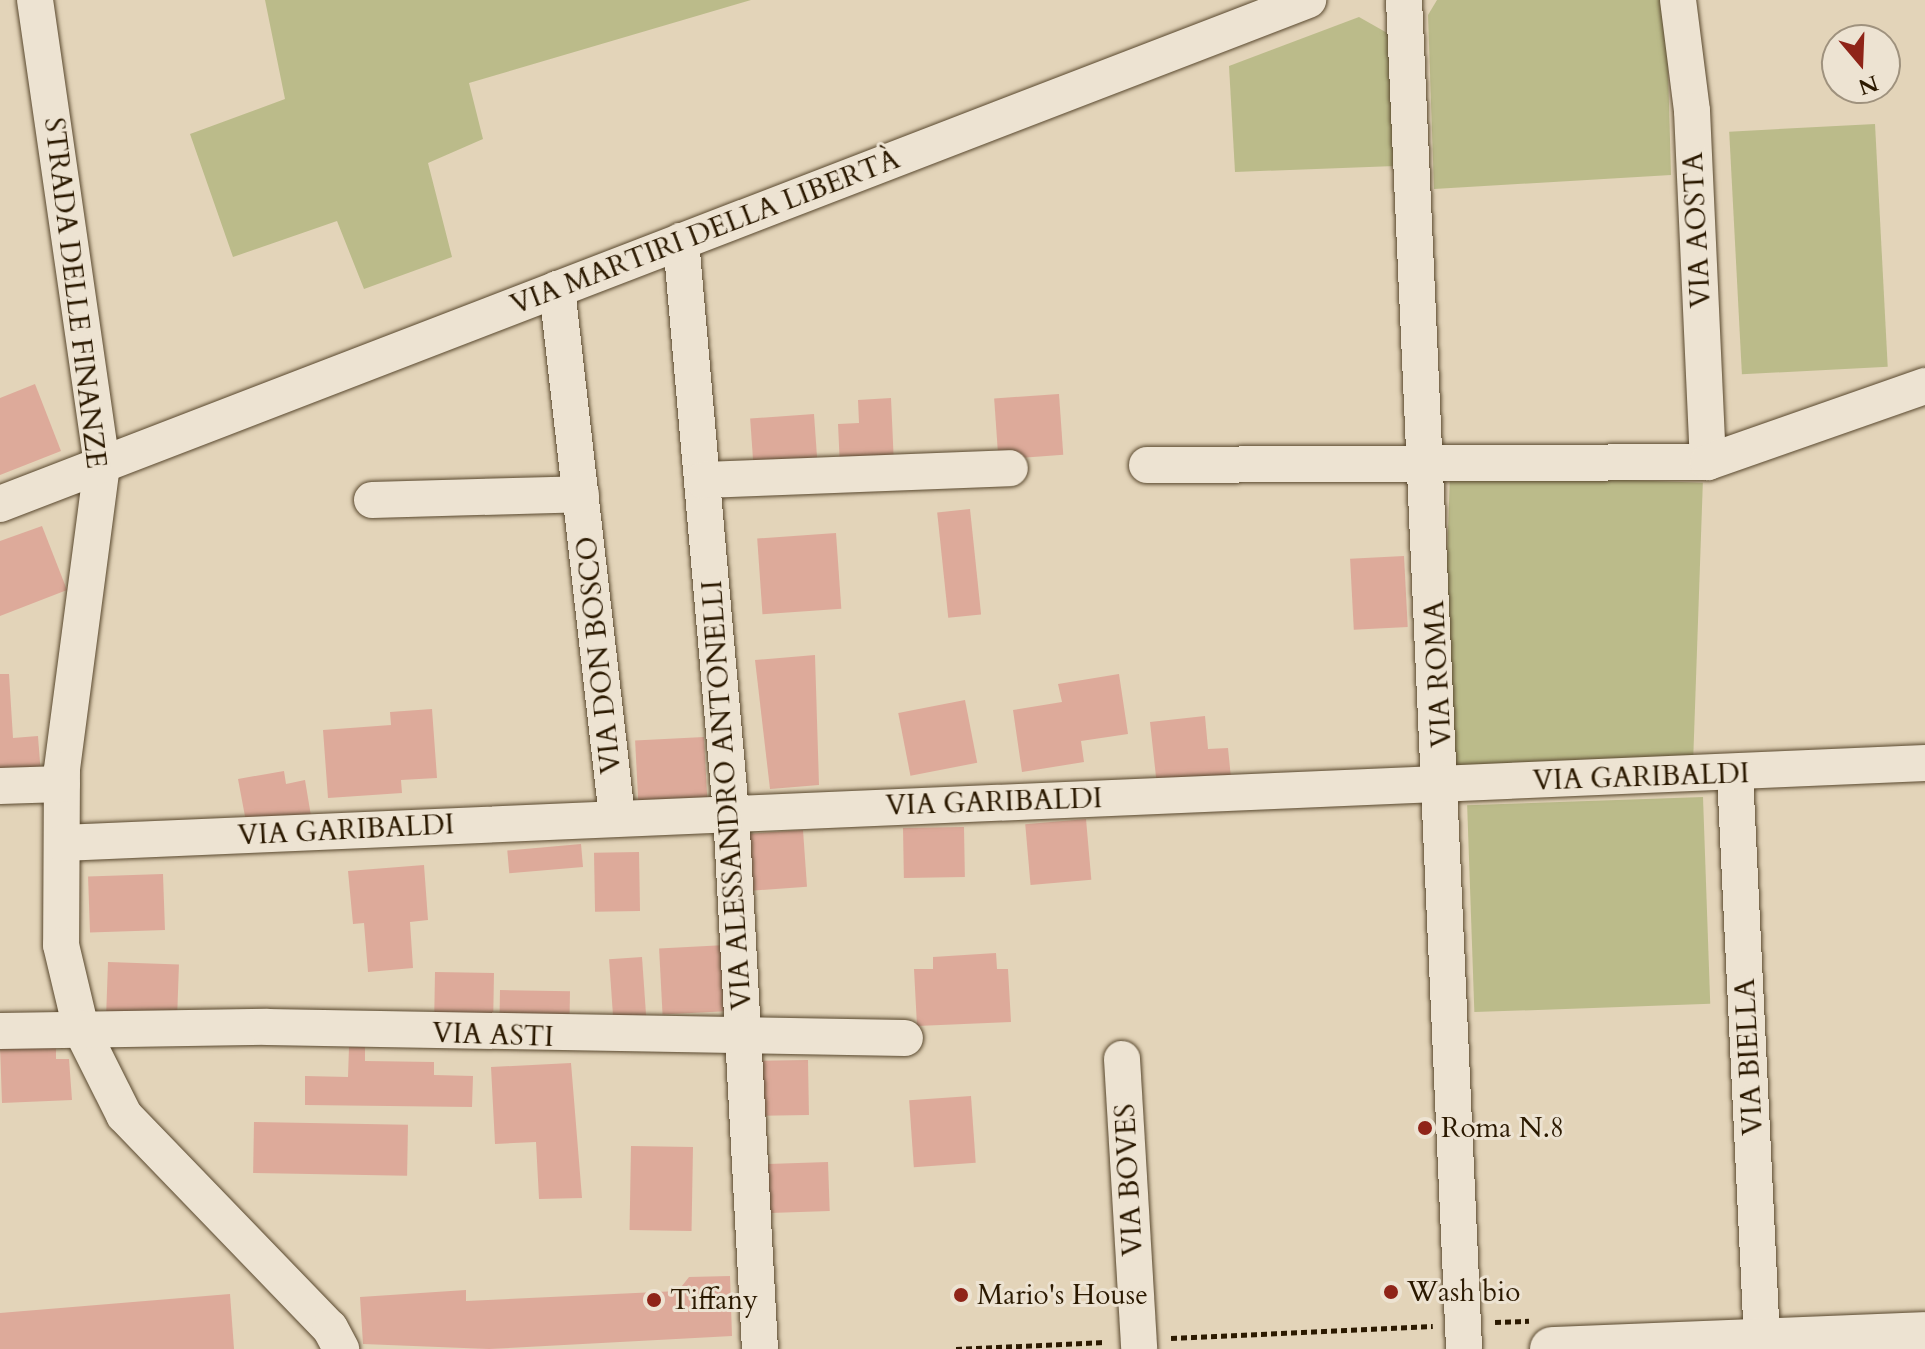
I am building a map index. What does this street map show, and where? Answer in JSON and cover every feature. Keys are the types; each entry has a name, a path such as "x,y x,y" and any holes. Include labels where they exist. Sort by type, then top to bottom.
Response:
{"main road":[{"path":"1552,1349 1762,1341 1834,1343 1925,1334"}],"street":[{"name":"STRADA DELLE FINANZE","path":"35,0 102,465 62,784 61,945 81,1029 124,1115 330,1328 341,1349"},
{"name":"VIA MARTIRI DELLA LIBERTÀ","path":"0,504 1308,0"},
{"name":"VIA ROMA","path":"1404,0 1444,785 1464,1349"},
{"name":"VIA AOSTA","path":"1678,0 1692,111 1708,462"},
{"name":"VIA ALESSANDRO ANTONELLI","path":"681,241 731,812 760,1349"},
{"name":"VIA DON BOSCO","path":"557,289 617,817"},
{"path":"1147,465 1428,459 1708,462 1925,386"},
{"path":"703,480 1010,468"},
{"path":"372,500 581,494"},
{"name":"VIA GARIBALDI","path":"62,843 731,812 1735,774 1925,763"},
{"name":"VIA BIELLA","path":"1735,774 1762,1341"},
{"path":"0,786 62,784"},
{"name":"VIA ASTI","path":"0,1031 81,1029 745,1040 905,1038"},
{"name":"VIA BOVES","path":"1122,1059 1139,1349"}],"green space":[{"path":"265,0 751,0 469,83 483,139 428,163 452,257 364,289 337,221 233,257 190,134 285,99"},
{"path":"1437,0 1666,0 1671,175 1434,189 1428,15"},
{"path":"1359,17 1389,34 1395,166 1235,172 1229,66"},
{"path":"1875,124 1888,367 1742,374 1729,132"},
{"path":"1450,474 1703,483 1693,779 1440,770"},
{"path":"1703,797 1710,1004 1474,1012 1467,805"}],"building":[{"path":"35,384 61,451 0,475 0,398"},
{"path":"1059,394 1063,455 998,459 994,399"},
{"path":"891,398 894,465 840,467 838,424 859,423 858,400"},
{"path":"814,414 818,467 754,471 750,418"},
{"path":"970,509 981,614 948,618 937,512"},
{"path":"42,526 67,590 0,616 0,541"},
{"path":"836,533 841,609 762,614 757,539"},
{"path":"1404,556 1408,627 1354,630 1350,559"},
{"path":"815,655 819,785 770,789 755,660"},
{"path":"0,674 9,674 13,738 38,736 41,776 0,779"},
{"path":"1119,674 1128,734 1081,741 1084,762 1022,772 1013,710 1062,702 1058,684"},
{"path":"965,700 977,763 910,776 898,713"},
{"path":"432,709 437,778 401,780 402,793 328,798 323,730 391,725 390,712"},
{"path":"1205,716 1208,749 1228,748 1231,778 1157,786 1150,722"},
{"path":"704,737 707,802 638,806 635,741"},
{"path":"284,771 286,784 305,780 311,816 247,827 238,779"},
{"path":"1086,819 1091,880 1031,885 1025,824"},
{"path":"964,827 965,877 904,878 903,828"},
{"path":"803,830 807,887 745,891 741,834"},
{"path":"581,844 583,867 509,873 507,850"},
{"path":"639,852 640,911 595,912 594,853"},
{"path":"424,865 428,920 410,922 413,968 368,972 364,923 353,924 348,871"},
{"path":"163,874 165,930 90,933 88,877"},
{"path":"726,945 729,1011 663,1014 659,949"},
{"path":"996,953 997,969 1008,969 1011,1022 917,1026 914,969 933,969 933,957"},
{"path":"642,957 647,1033 614,1035 609,959"},
{"path":"108,962 179,964 177,1026 106,1024"},
{"path":"435,972 494,973 493,1033 434,1032"},
{"path":"500,990 570,991 569,1028 499,1027"},
{"path":"56,1044 56,1059 69,1059 72,1100 2,1103 0,1046"},
{"path":"349,1047 365,1047 365,1061 434,1062 434,1075 473,1076 472,1107 305,1105 305,1076 348,1077"},
{"path":"808,1060 809,1115 759,1116 758,1061"},
{"path":"571,1063 582,1198 539,1199 536,1142 495,1144 491,1067"},
{"path":"971,1096 976,1163 914,1167 909,1100"},
{"path":"254,1122 408,1125 407,1176 253,1173"},
{"path":"631,1146 693,1147 692,1231 630,1230"},
{"path":"828,1162 830,1211 770,1213 768,1164"},
{"path":"730,1276 732,1336 489,1349 363,1344 360,1297 466,1290 466,1301 678,1291 689,1277"},
{"path":"230,1294 234,1349 0,1349 0,1313"}],"place":[{"name":"Roma N.8","path":"1425,1128"},
{"name":"Wash bio","path":"1391,1292"},
{"name":"Mario's House","path":"961,1295"},
{"name":"Tiffany","path":"654,1300"}]}
